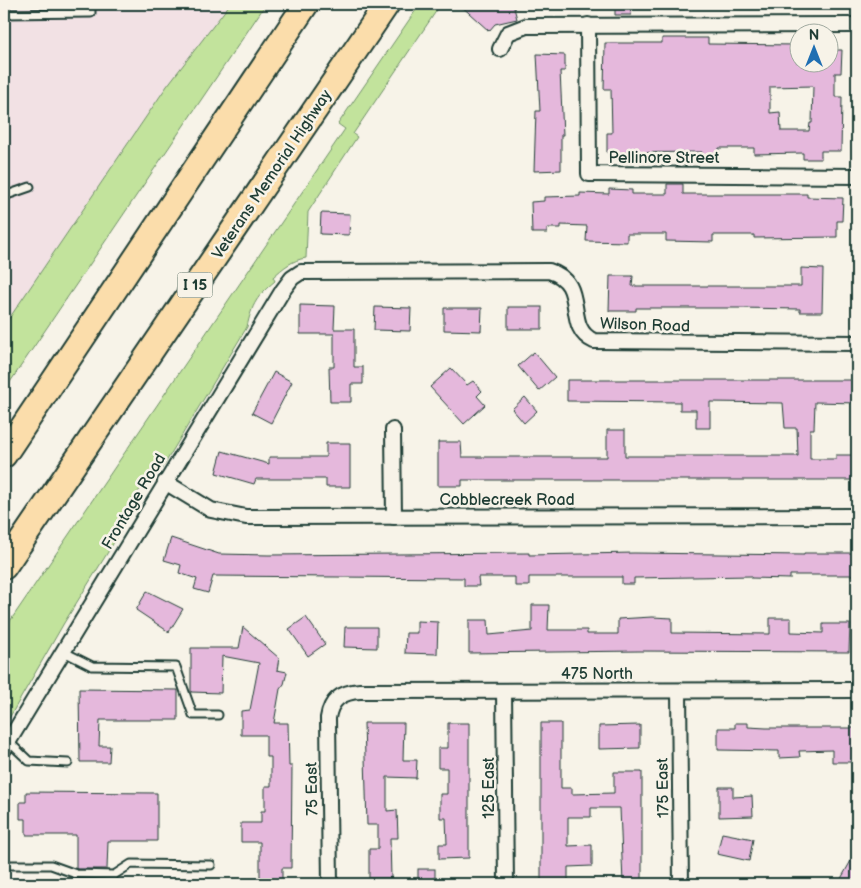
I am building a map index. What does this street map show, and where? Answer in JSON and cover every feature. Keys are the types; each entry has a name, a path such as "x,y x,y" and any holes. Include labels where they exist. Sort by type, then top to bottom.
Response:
{"highway":[{"path":"4,454 306,4"},
{"name":"Veterans Memorial Highway","path":"4,567 387,4"}],"street":[{"path":"500,49 508,33 516,28 542,25 857,25"},
{"name":"Pellinore Street","path":"588,26 589,174 832,174 857,176"},
{"name":"Wilson Road","path":"298,274 311,271 549,271 560,276 569,286 575,298 576,317 580,329 583,334 594,341 857,343"},
{"name":"Frontage Road","path":"6,745 283,290 298,274"},
{"path":"394,430 394,517"},
{"name":"Cobblecreek Road","path":"165,482 201,506 234,516 857,516"},
{"name":"475 North","path":"338,696 360,691 857,690"},
{"name":"125 East","path":"504,691 506,884"},
{"name":"175 East","path":"679,691 681,884"},
{"name":"75 East","path":"330,884 328,718 338,696"}],"lane":[{"path":"4,14 91,13 91,4"},
{"path":"4,196 30,187"},
{"path":"62,651 92,666 176,667 193,715 218,715"},
{"path":"6,745 29,762 68,763"},
{"path":"4,865 51,866 76,874 114,875 131,864 211,866"}],"shaded area":[{"path":"4,4 262,4 4,392"}],"green space":[{"path":"230,4 266,4 4,391 4,326 167,86"},
{"path":"420,4 441,4 353,134 357,137 308,212 306,258 292,263 273,277 275,281 256,301 247,327 161,470 147,482 129,505 124,514 121,531 64,623 4,727 4,630 345,129 338,124"}],"building":[{"path":"459,4 513,4 517,19 495,24 489,31"},
{"path":"615,4 632,4 631,15 615,15"},
{"path":"662,38 708,38 708,44 788,45 788,72 838,72 838,50 842,50 841,73 835,73 835,97 842,97 841,151 821,151 821,159 803,159 803,153 754,154 754,148 719,148 718,161 701,161 702,152 607,153 607,133 612,133 611,89 604,89 605,43 662,43","holes":["813,86 812,123 810,123 809,131 781,131 780,112 770,113 770,87"]},
{"path":"537,54 565,55 565,71 560,71 563,135 561,135 561,170 534,171 536,111 540,111"},
{"path":"667,184 683,184 683,194 807,194 807,197 843,198 842,221 837,221 837,237 754,238 754,235 713,235 713,242 666,241 666,234 627,234 627,242 586,241 587,226 561,225 561,228 547,228 547,233 532,233 531,202 544,201 544,197 580,196 580,193 609,194 609,189 632,190 632,194 667,194"},
{"path":"321,213 350,214 349,235 320,234"},
{"path":"801,268 823,269 822,312 800,312 800,309 739,308 636,308 636,311 609,311 610,276 633,276 632,286 801,286"},
{"path":"300,305 335,306 334,329 354,329 354,367 363,367 363,384 351,384 351,402 330,402 329,367 334,367 334,334 300,334"},
{"path":"375,307 411,308 410,331 374,330"},
{"path":"508,307 542,307 542,329 508,329"},
{"path":"444,308 482,308 481,331 444,330"},
{"path":"534,352 555,377 539,391 518,366"},
{"path":"451,368 467,385 473,381 482,391 477,396 485,405 464,424 430,387"},
{"path":"274,372 292,382 271,423 252,413"},
{"path":"567,380 857,380 857,403 815,402 814,429 810,429 810,459 836,459 836,455 857,455 857,480 462,480 462,486 438,486 438,442 461,442 462,457 607,457 607,430 625,430 625,456 798,456 797,428 785,428 783,403 710,402 710,428 696,428 696,410 680,410 680,402 567,401"},
{"path":"525,397 537,411 524,423 512,409"},
{"path":"326,443 350,443 350,487 326,487 326,479 256,479 254,484 216,473 222,451 269,464 269,457 326,457"},
{"path":"171,538 219,554 529,553 529,555 634,553 804,555 804,553 857,553 857,575 790,575 790,579 751,578 751,576 634,578 634,584 622,584 622,577 529,577 529,586 515,586 515,577 478,577 479,586 464,586 464,578 213,576 208,593 194,589 197,579 179,573 181,565 164,560"},
{"path":"147,591 183,609 169,632 136,610"},
{"path":"532,605 549,605 548,630 587,630 587,634 618,634 618,619 652,617 672,618 672,633 770,634 770,618 791,618 791,632 823,633 823,624 850,624 849,652 639,651 469,653 469,620 488,620 489,635 532,631"},
{"path":"306,617 325,644 308,656 289,629"},
{"path":"417,621 438,622 437,654 405,653 406,633 417,633"},
{"path":"243,627 279,658 277,670 287,672 284,684 280,689 274,723 288,723 289,766 292,766 291,868 282,868 282,881 260,881 260,842 241,842 241,823 261,823 261,811 265,811 265,786 271,786 271,757 266,757 266,735 241,735 241,711 250,710 259,663 222,656 221,693 191,692 191,648 239,648"},
{"path":"345,627 377,627 377,648 344,647"},
{"path":"79,689 178,690 178,720 100,720 99,746 110,746 109,762 80,762"},
{"path":"364,723 404,723 403,760 417,760 416,778 387,777 387,811 397,810 398,838 390,838 391,878 369,878 369,849 378,849 378,825 367,825"},
{"path":"448,723 469,723 469,858 439,859 439,844 447,844 446,818 440,818 440,794 447,794 447,768 438,768 438,748 448,748"},
{"path":"541,723 561,723 561,788 572,788 572,794 614,793 614,772 642,772 642,884 623,884 620,808 591,808 591,817 568,817 568,846 592,845 592,866 568,867 568,884 541,884"},
{"path":"735,723 748,723 748,727 766,728 857,728 857,746 854,746 853,762 832,762 832,750 799,751 800,757 779,758 779,751 718,750 718,728 735,728"},
{"path":"640,725 640,748 599,749 599,726"},
{"path":"719,787 733,787 733,797 752,796 753,816 719,817"},
{"path":"26,792 157,793 157,841 108,841 107,869 76,869 76,835 26,835 26,819 20,819 20,802 26,802"},
{"path":"722,833 753,839 749,861 717,854"},
{"path":"857,850 857,884 838,884"},
{"path":"418,869 435,869 435,884 418,884"}]}
